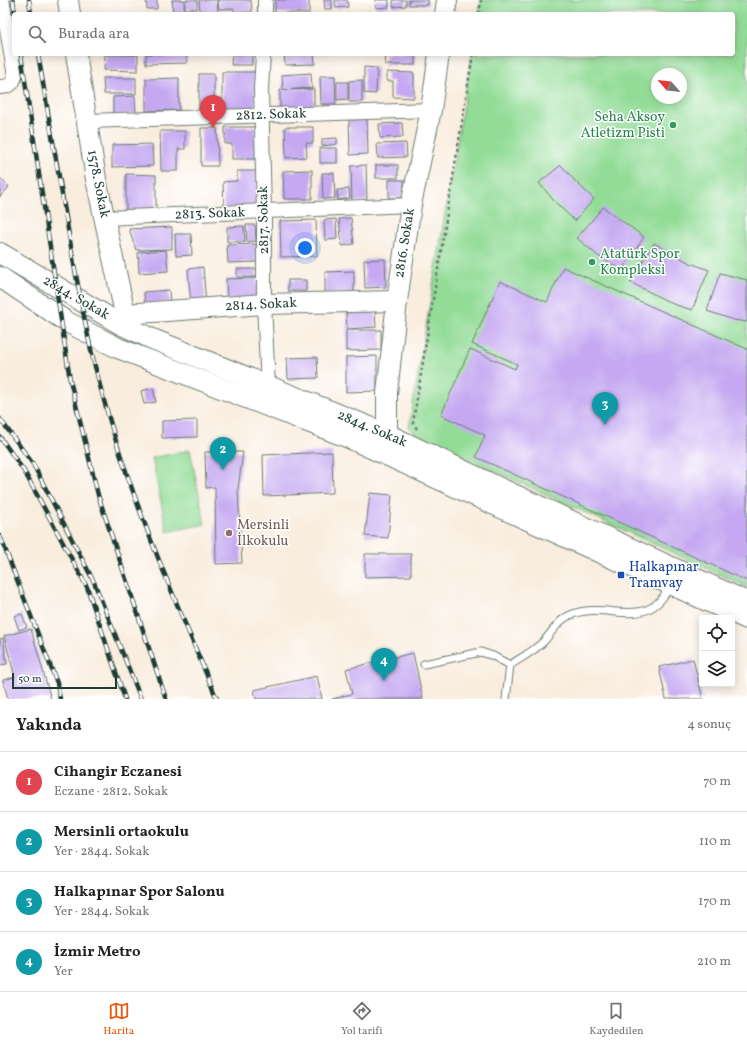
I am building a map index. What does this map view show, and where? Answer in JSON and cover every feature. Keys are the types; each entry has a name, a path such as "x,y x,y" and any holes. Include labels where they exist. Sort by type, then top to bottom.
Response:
{"main road":[{"path":"68,0 70,12"},
{"path":"445,12 447,0"},
{"name":"1578. Sokak","path":"76,56 96,179 125,314"},
{"name":"2816. Sokak","path":"387,434 387,393 397,301 411,204 432,110 440,56"},
{"name":"2844. Sokak","path":"0,253 120,324 150,338 387,434 674,578 747,619"},
{"name":"2844. Sokak","path":"0,277 67,322 118,348 349,438 674,578 747,602"},
{"name":"2814. Sokak","path":"125,314 264,304 397,301"}],"street":[{"path":"0,87 7,87 12,84 15,76 2,0"},
{"path":"265,0 265,12"},
{"name":"2817. Sokak","path":"263,56 261,89 264,212 264,304 268,386"},
{"name":"2812. Sokak","path":"87,121 432,110"},
{"name":"2813. Sokak","path":"104,218 264,212 411,204"}],"lane":[{"path":"506,699 510,665 543,642 557,624 567,616 590,611 641,612 652,608 665,596 674,578"},
{"path":"424,664 481,652 493,656 510,665"}],"path":[{"path":"479,12 481,0"},
{"path":"420,434 413,422 472,56"}],"green space":[{"name":"Atatürk Spor Kompleksi","path":"481,0 747,0 747,587 419,436 409,427 472,56 735,56 735,12 479,12"},
{"path":"190,450 205,524 167,532 152,458"}],"building":[{"path":"146,0 157,0 157,9 147,9"},
{"path":"172,0 184,0 184,12 173,12"},
{"path":"185,0 197,0 197,9 185,9"},
{"path":"199,0 217,0 218,12 200,12"},
{"path":"218,0 251,0 252,12 234,12 234,9 219,9"},
{"path":"275,0 309,0 309,12 275,12"},
{"path":"324,0 332,0 332,9 325,9"},
{"path":"335,0 347,0 348,7 336,8"},
{"path":"375,0 389,0 389,7 376,8"},
{"path":"393,0 406,0 406,6 393,7"},
{"path":"409,0 428,0 428,5 409,5"},
{"path":"105,56 138,56 138,71 104,70"},
{"path":"146,56 187,56 187,63 146,64"},
{"path":"232,56 252,56 252,65 231,65"},
{"path":"284,56 314,56 315,64 285,65"},
{"path":"386,56 415,56 415,65 385,65"},
{"path":"364,67 377,68 376,94 364,93"},
{"path":"222,72 255,72 255,110 222,110"},
{"path":"387,72 414,73 414,98 393,97 393,81 387,81"},
{"path":"311,73 312,88 283,90 282,75"},
{"path":"199,74 214,74 214,112 199,112"},
{"path":"320,76 335,76 336,104 321,104"},
{"path":"103,78 136,78 136,94 104,94"},
{"path":"179,78 179,110 146,111 146,79"},
{"path":"362,80 362,102 349,102 349,81"},
{"path":"337,82 348,82 348,99 337,100"},
{"path":"314,89 314,109 280,110 280,90"},
{"path":"135,96 136,114 113,115 113,97"},
{"path":"367,119 368,154 350,155 349,120"},
{"path":"402,123 403,137 380,138 379,124"},
{"path":"225,127 256,127 256,159 232,159 232,144 225,144"},
{"path":"285,127 313,127 313,143 306,143 307,157 286,158"},
{"path":"201,128 217,128 218,166 201,166"},
{"path":"160,131 185,131 185,149 178,149 178,171 161,171"},
{"path":"337,138 337,144 322,146 322,139"},
{"path":"406,143 407,157 378,158 377,144"},
{"path":"152,144 153,166 112,167 112,145"},
{"path":"320,148 337,148 337,163 320,163"},
{"path":"366,165 367,201 352,202 351,166"},
{"path":"376,165 398,165 398,178 376,178"},
{"path":"561,165 594,199 575,221 556,203 539,183"},
{"path":"312,170 312,199 284,199 283,171"},
{"path":"237,171 257,171 258,207 224,208 223,182 237,181"},
{"path":"322,173 334,173 335,198 323,199"},
{"path":"126,174 156,175 156,211 126,211"},
{"path":"0,178 9,187 0,197"},
{"path":"389,180 404,180 404,198 389,198"},
{"path":"349,189 350,198 338,200 337,190"},
{"path":"603,207 644,237 622,270 598,256 577,238"},
{"path":"351,218 354,244 342,246 339,219"},
{"path":"336,219 337,239 325,240 324,220"},
{"path":"316,220 317,256 281,257 280,221"},
{"path":"246,225 255,225 256,241 247,242"},
{"path":"244,226 245,242 227,242 227,227"},
{"path":"172,227 172,249 136,250 129,229"},
{"path":"175,234 191,234 192,255 176,256"},
{"path":"654,243 690,263 709,270 692,310 673,304 630,282"},
{"path":"256,244 257,262 228,263 227,245"},
{"path":"166,250 168,271 139,273 138,252"},
{"path":"385,259 386,287 365,288 364,260"},
{"path":"203,267 206,304 191,305 188,269"},
{"path":"563,267 747,349 747,581 476,457 485,435 441,415 470,349 515,369 517,364 472,344 500,281 547,302"},
{"path":"237,269 257,269 257,277 237,277"},
{"path":"354,271 354,293 325,293 325,272"},
{"path":"720,273 747,280 747,322 734,320 707,311"},
{"path":"257,278 258,300 227,300 226,279"},
{"path":"288,280 306,280 306,291 288,291"},
{"path":"169,290 170,302 145,304 144,292"},
{"path":"375,311 376,327 347,329 346,313"},
{"path":"346,330 381,330 381,350 346,351"},
{"path":"377,356 377,391 346,392 346,357"},
{"path":"317,357 318,378 288,379 287,358"},
{"path":"153,388 156,402 144,404 141,391"},
{"path":"197,420 197,437 162,438 162,421"},
{"path":"205,452 243,452 238,489 242,563 216,564 215,487 206,488"},
{"path":"332,452 333,493 264,496 263,455"},
{"path":"370,493 392,495 388,538 365,536"},
{"path":"365,554 411,554 411,576 365,577"},
{"path":"22,614 27,627 19,630 14,616"},
{"path":"31,629 51,699 8,699 3,680 15,677 4,636"},
{"path":"3,638 7,664 0,665 0,639"},
{"path":"413,653 423,699 332,699 352,694 346,669"},
{"path":"693,659 703,699 666,699 659,667"},
{"path":"317,676 322,699 256,699 254,690"}],"railway":[{"path":"13,0 15,12"},
{"path":"29,0 31,12"},
{"path":"21,56 70,380 98,495 166,699"},
{"path":"38,56 75,270 90,345 107,412 134,496 166,578 217,699"},
{"path":"0,419 33,464 94,582 141,699"},
{"path":"0,437 24,471 87,587 125,699"},
{"path":"0,536 57,683 60,699"}],"place":[{"name":"Seha Aksoy Atletizm Pisti","path":"673,125"},
{"name":"Cihangir Eczanesi","path":"213,128"},
{"name":"Atatürk Spor Kompleksi","path":"592,262"},
{"name":"Halkapınar Spor Salonu","path":"605,425"},
{"name":"Mersinli ortaokulu","path":"223,470"},
{"name":"Mersinli İlkokulu","path":"229,533"},
{"name":"Halkapınar Tramvay","path":"621,575"},
{"name":"İzmir Metro","path":"384,681"}]}
